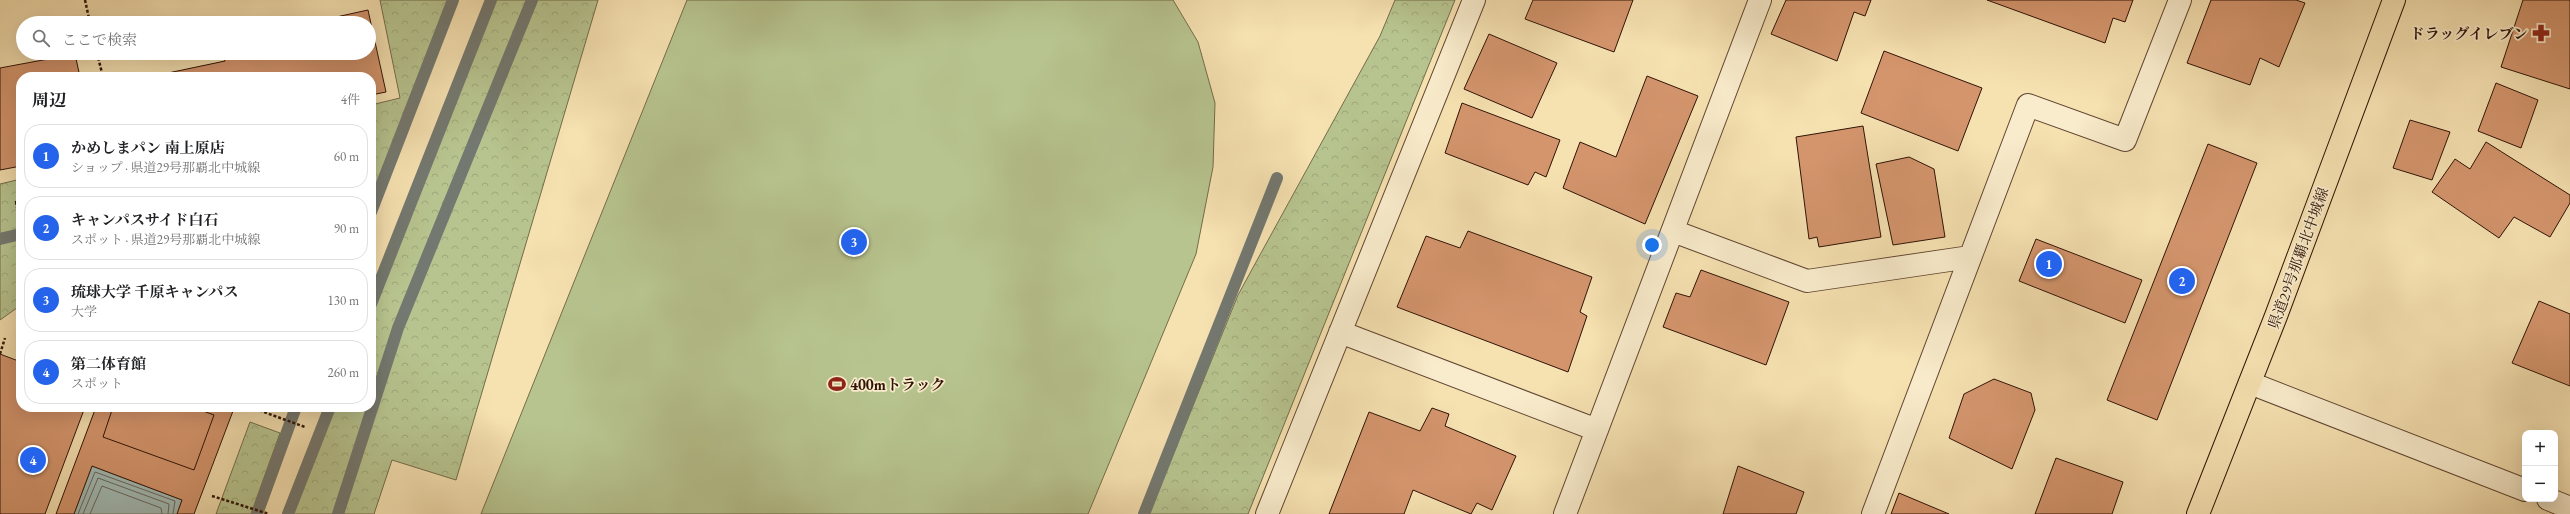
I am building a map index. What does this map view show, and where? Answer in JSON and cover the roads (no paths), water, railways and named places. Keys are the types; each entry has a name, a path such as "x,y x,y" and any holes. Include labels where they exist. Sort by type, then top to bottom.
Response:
{"main road":[{"name":"県道29号那覇北中城線","path":"2198,514 2250,383 2394,0"}],"street":[{"path":"1267,514 1474,0"},
{"path":"1565,514 1760,0"},
{"path":"1873,514 2028,105 2125,140 2180,0"},
{"path":"1673,230 1808,282 1970,257"},
{"path":"1340,332 1597,430"},
{"path":"2250,383 2522,489"},
{"path":"2555,502 2570,508"}],"water":[{"path":"92,466 182,500 177,514 74,514"}],"waterway":[{"path":"376,199 453,0"},
{"path":"376,291 491,0"},
{"path":"376,396 398,328 532,0"},
{"path":"1144,514 1277,178"},
{"path":"0,239 16,235"},
{"path":"257,514 294,412"},
{"path":"288,514 328,412"},
{"path":"338,514 371,412"}],"place":[{"name":"ドラッグイレブン","path":"2541,33"},
{"name":"琉球大学 千原キャンパス","path":"854,242"},
{"name":"かめしまパン 南上原店","path":"2049,264"},
{"name":"キャンパスサイド白石","path":"2182,281"},
{"name":"400mトラック","path":"837,384"},
{"name":"第二体育館","path":"33,460"}]}
